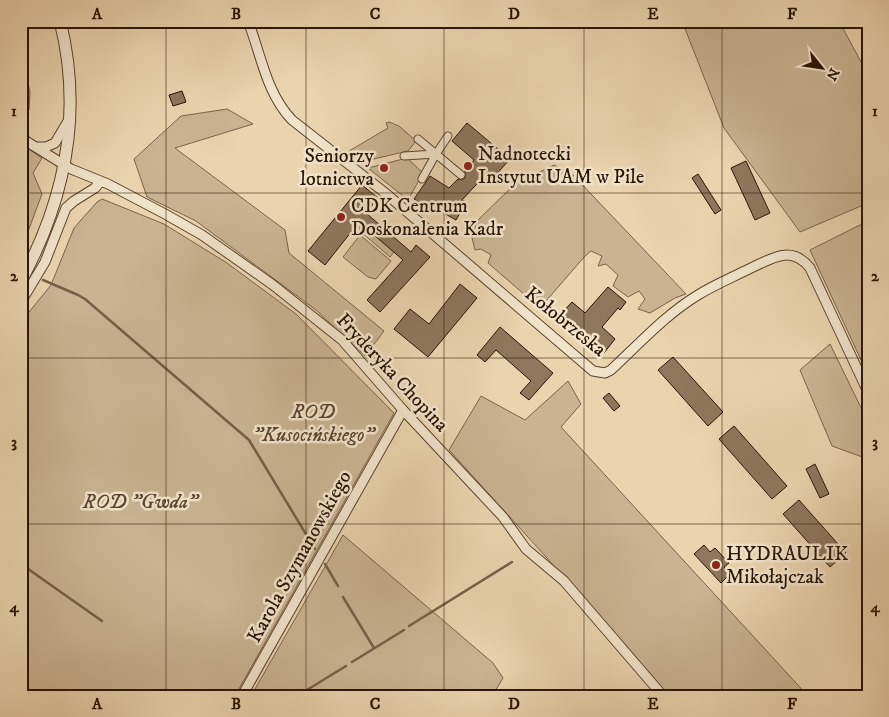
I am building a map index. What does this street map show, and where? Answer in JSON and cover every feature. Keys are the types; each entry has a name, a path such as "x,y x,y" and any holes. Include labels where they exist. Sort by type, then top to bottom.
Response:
{"street":[{"path":"21,281 38,250 51,216 65,164 70,116 68,65 60,21"},
{"name":"Kołobrzeska","path":"248,21 273,93 279,105 292,120 384,192 593,371 605,372 611,370 670,315 697,296 773,258 788,254 799,258 810,268 868,392"},
{"path":"35,146 46,147 55,143 70,116"},
{"path":"422,179 448,136"},
{"name":"Fryderyka Chopina","path":"21,138 65,164 165,214 202,235 273,285 342,340 403,410 503,517 526,550 564,581 664,696"},
{"path":"418,139 461,175"},
{"path":"404,156 436,154"},
{"path":"21,302 45,262 66,208 95,188 100,182"},
{"name":"Karola Szymanowskiego","path":"242,696 403,410"}],"green space":[{"path":"682,21 839,21 868,75 868,203 800,232 724,128"},
{"path":"21,53 30,92 29,110 21,112"},
{"path":"227,109 253,124 175,148 285,230 289,253 384,331 365,356 316,310 196,221 147,197 134,159 181,116"},
{"path":"389,122 399,126 416,141 408,151 361,162 349,151 388,128 386,123"},
{"path":"21,144 42,158 33,173 42,194 21,250"},
{"path":"407,158 423,173 408,200 368,168"},
{"path":"554,165 573,175 686,294 675,298 650,313 638,309 645,299 639,291 628,297 613,286 618,275 606,264 598,266 602,256 591,251 540,308 488,263 491,255 481,249 475,250 472,238 477,221 523,176 542,171"},
{"path":"102,199 164,224 227,263 296,314 394,413 235,696 21,696 21,322 51,285 74,228 97,202"},
{"path":"868,221 868,375 810,250"},
{"path":"360,223 394,252 390,257 360,231"},
{"path":"360,235 391,261 376,279 368,277 343,257"},
{"path":"830,344 868,422 868,459 832,446 800,370"},
{"path":"568,381 581,404 561,427 808,696 668,696 624,643 449,450 481,396 525,420"},
{"path":"343,535 493,663 503,678 492,696 251,696"}],"building":[{"path":"182,91 186,102 173,106 169,95"},
{"path":"467,123 510,159 494,177 488,172 462,200 466,202 456,220 414,199 430,176 449,188 458,179 462,180 465,178 465,171 474,160 452,141"},
{"path":"746,161 770,213 755,220 731,168"},
{"path":"698,174 721,210 715,214 692,178"},
{"path":"362,185 378,198 366,213 411,252 416,245 430,257 380,312 367,300 403,260 359,222 325,265 308,251"},
{"path":"460,284 477,298 428,357 394,329 410,309 429,324"},
{"path":"608,287 626,302 620,310 618,308 602,327 615,339 604,353 560,315 572,302 585,313"},
{"path":"500,327 553,373 529,400 520,393 531,381 496,350 485,362 477,355"},
{"path":"673,357 723,412 708,426 658,370"},
{"path":"609,393 620,406 614,411 603,398"},
{"path":"734,426 787,486 772,499 719,439"},
{"path":"815,464 829,494 820,498 806,469"},
{"path":"799,500 846,553 830,567 783,514"},
{"name":"HYDRAULIK Mikołajczak","path":"704,545 710,552 715,548 729,563 724,567 730,574 721,583 694,554"}],"waterway":[{"path":"43,280 85,299 249,440 315,549"},
{"path":"409,626 512,562"},
{"path":"21,564 102,621"},
{"path":"325,564 338,586"},
{"path":"343,597 374,648"},
{"path":"352,662 404,630"},
{"path":"297,696 346,666"}],"place":[{"name":"Nadnotecki Instytut UAM w Pile","path":"468,166"},
{"name":"Seniorzy lotnictwa","path":"384,168"},
{"name":"CDK Centrum Doskonalenia Kadr","path":"341,217"},
{"name":"HYDRAULIK Mikołajczak","path":"716,565"}],"park label":[{"name":"ROD \"Kusocińskiego\"","path":"313,424"},
{"name":"ROD \"Gwda\"","path":"140,502"}]}
